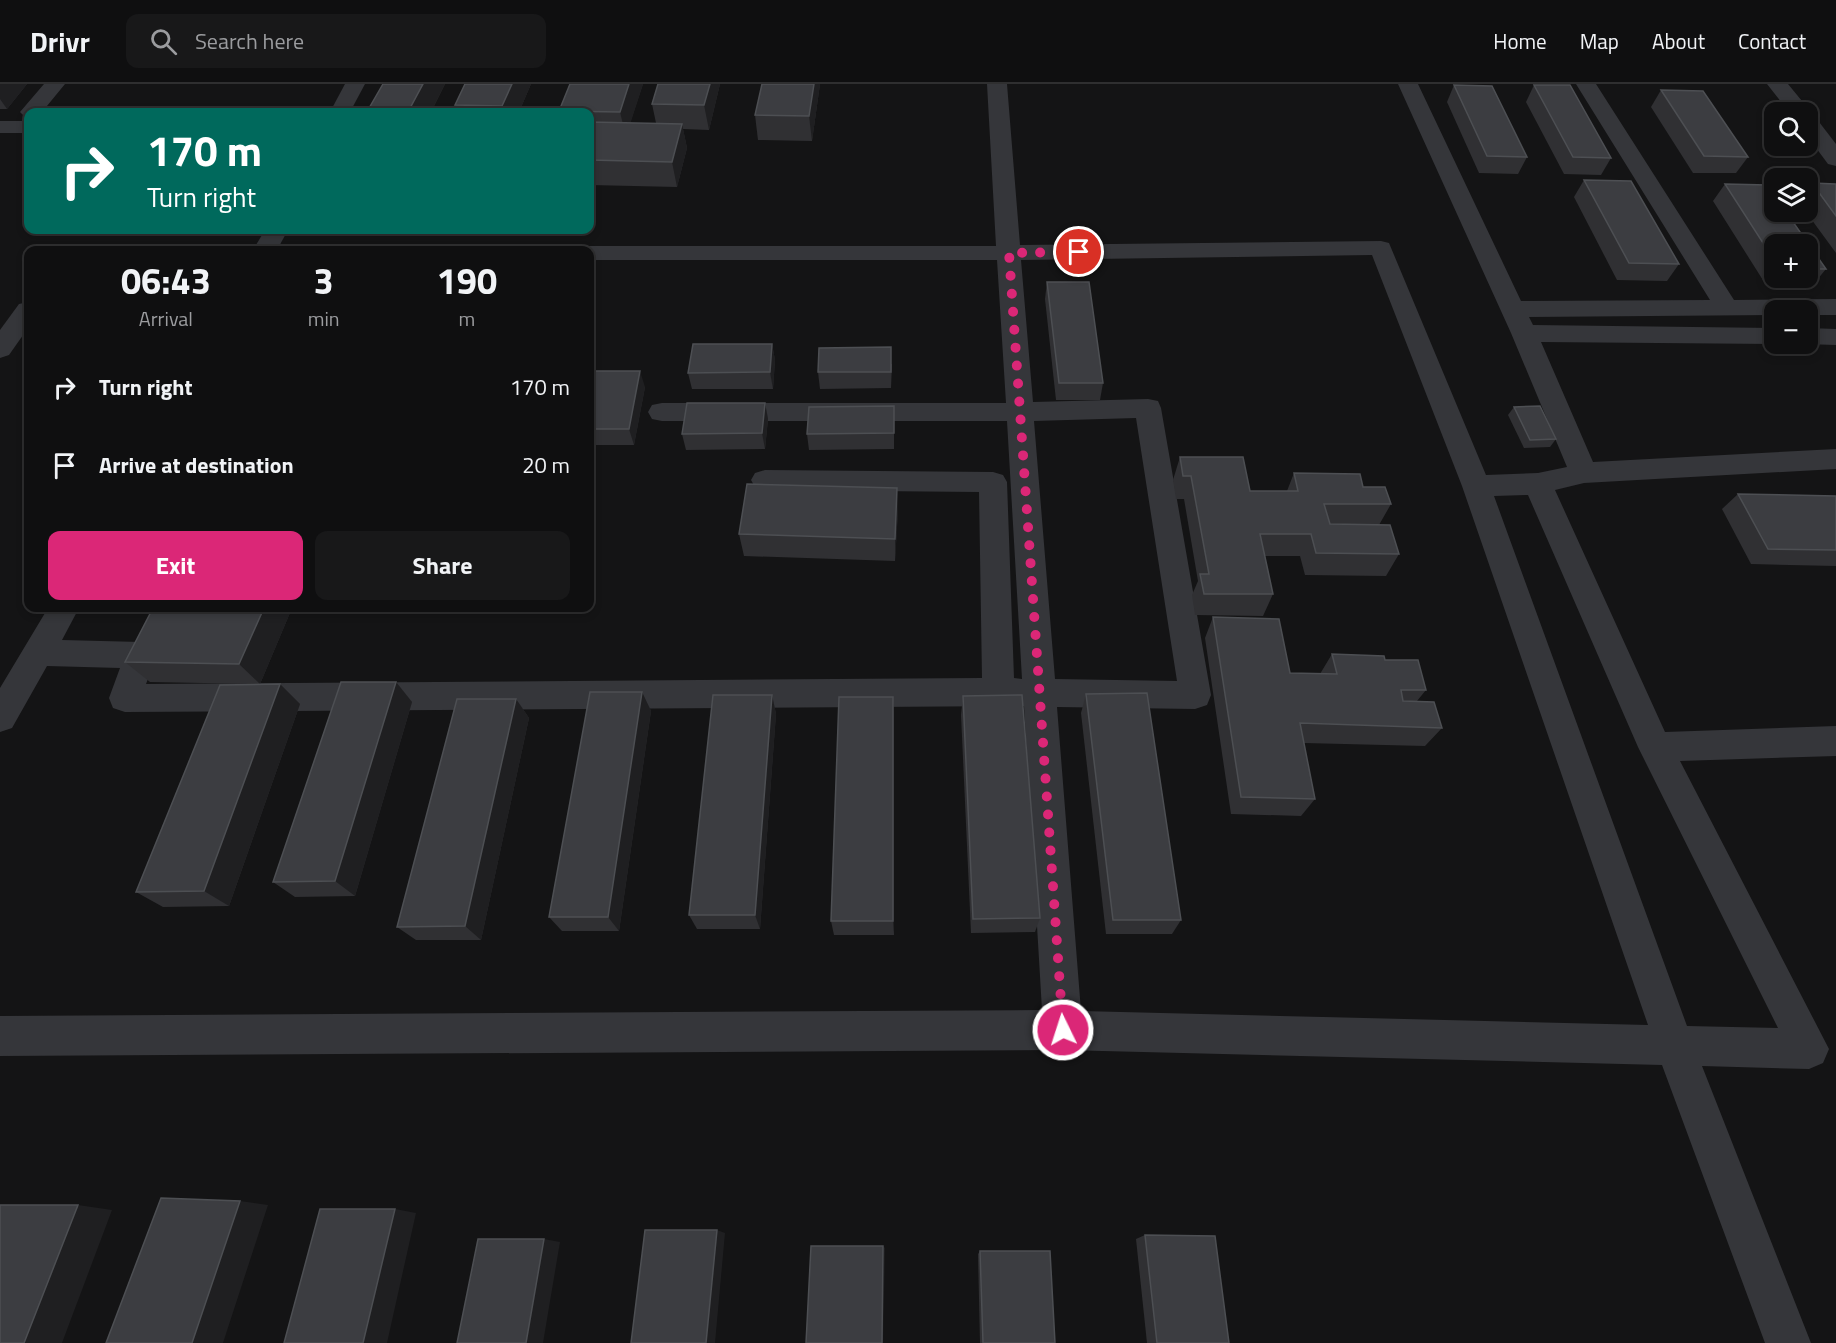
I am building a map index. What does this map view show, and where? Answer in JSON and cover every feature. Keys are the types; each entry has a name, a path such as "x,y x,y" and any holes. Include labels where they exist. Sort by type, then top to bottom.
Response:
{"street":[{"path":"34,108 55,84"},
{"path":"342,108 355,84"},
{"path":"997,84 1063,1030"},
{"path":"1408,84 1524,333 1584,473"},
{"path":"1586,84 1726,306"},
{"path":"1777,84 1792,102"},
{"path":"1818,136 1836,159"},
{"path":"594,253 1009,253 1382,248 1476,486 1675,1047 1788,1343"},
{"path":"0,306 24,308"},
{"path":"1513,309 1836,306"},
{"path":"0,349 24,314"},
{"path":"1524,333 1764,336"},
{"path":"1818,336 1836,337"},
{"path":"155,626 125,698 998,692 1195,694 1148,408 1020,412 662,412"},
{"path":"1476,486 1538,484 1584,473 1836,459"},
{"path":"765,480 993,482 998,692"},
{"path":"0,1036 1063,1030 1809,1049 1655,747 1538,484"},
{"path":"0,718 62,612"},
{"path":"39,653 141,655"},
{"path":"1655,747 1834,744"}],"building":[{"path":"383,84 423,84 410,108 369,108"},
{"path":"465,84 512,84 502,106 455,105"},
{"path":"570,84 629,84 620,112 594,112 594,108 560,108"},
{"path":"658,84 710,84 704,105 652,104"},
{"path":"762,84 814,84 809,116 755,115"},
{"path":"1454,85 1492,86 1527,157 1487,156"},
{"path":"1534,85 1570,85 1611,158 1573,157"},
{"path":"1661,90 1703,91 1748,157 1704,156"},
{"path":"594,122 682,124 672,162 594,160"},
{"path":"1584,180 1631,181 1679,264 1629,263"},
{"path":"1818,183 1836,184 1836,216 1818,191"},
{"path":"1725,184 1764,185 1764,222 1793,222 1801,234 1764,234 1764,244"},
{"path":"1818,258 1826,269 1818,269"},
{"path":"1047,282 1089,282 1103,383 1059,383"},
{"path":"693,344 772,344 770,372 688,373"},
{"path":"891,347 891,372 818,372 819,348"},
{"path":"594,371 640,371 629,429 594,429"},
{"path":"687,403 765,403 762,433 682,434"},
{"path":"894,406 894,433 807,434 809,407"},
{"path":"1540,406 1556,439 1530,440 1514,407"},
{"path":"1180,457 1243,457 1250,491 1298,491 1294,473 1360,474 1363,487 1385,487 1391,504 1324,504 1330,524 1390,525 1399,554 1316,553 1311,534 1260,534 1273,594 1204,594 1200,574 1209,574 1191,476 1183,476"},
{"path":"747,484 897,488 895,539 739,534"},
{"path":"1738,494 1836,496 1836,550 1768,549"},
{"path":"151,612 262,612 239,664 125,662"},
{"path":"1213,617 1279,619 1290,673 1337,674 1332,654 1384,656 1385,660 1418,660 1426,690 1401,690 1403,701 1434,702 1442,728 1300,723 1315,799 1241,797"},
{"path":"341,682 396,682 335,881 273,882"},
{"path":"280,684 204,891 136,892 220,685"},
{"path":"590,692 642,692 608,917 549,917"},
{"path":"1147,693 1181,920 1113,920 1086,694"},
{"path":"713,695 772,695 755,915 689,915"},
{"path":"1022,695 1040,918 973,919 963,696"},
{"path":"839,697 893,697 893,921 831,921"},
{"path":"457,699 516,699 465,926 397,927"},
{"path":"161,1198 240,1201 192,1343 106,1343"},
{"path":"0,1205 78,1205 24,1343 0,1343"},
{"path":"320,1209 395,1209 363,1343 284,1343"},
{"path":"645,1230 717,1230 706,1343 631,1343"},
{"path":"1145,1235 1215,1236 1229,1343 1157,1343"},
{"path":"478,1239 544,1239 526,1343 457,1343"},
{"path":"811,1246 883,1246 882,1343 806,1343"},
{"path":"980,1251 1050,1251 1055,1343 983,1343"}],"route":[{"path":"1063,1030 1009,253 1079,252"}]}
